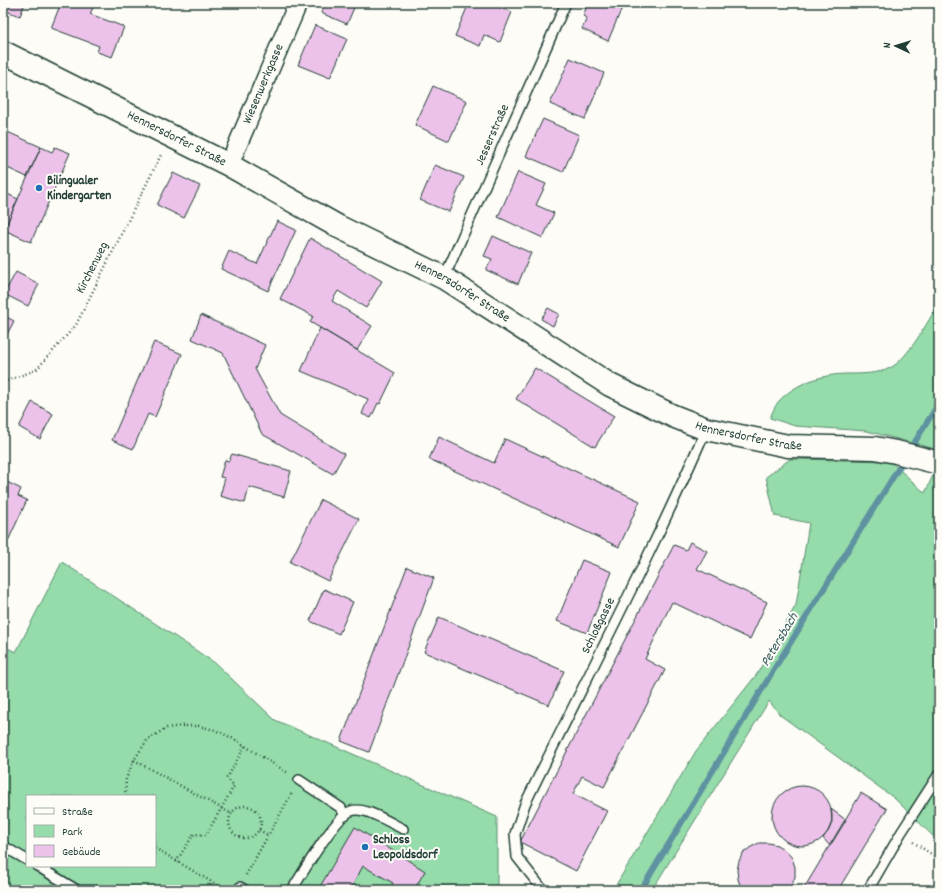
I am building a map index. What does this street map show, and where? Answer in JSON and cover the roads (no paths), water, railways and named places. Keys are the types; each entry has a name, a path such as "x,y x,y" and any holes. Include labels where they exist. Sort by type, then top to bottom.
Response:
{"street":[{"name":"Wiesenwerkgasse","path":"229,165 298,3"},
{"name":"Hennersdorfer Straße","path":"3,52 229,165 339,227 444,278 610,385 673,416 706,429 788,446 875,448 936,462"}],"lane":[{"name":"Jesserstraße","path":"444,278 566,3"},
{"name":"Schloßgasse","path":"543,890 517,857 515,834 525,804 613,630 689,469 706,429"},
{"path":"868,890 901,833 939,774"},
{"path":"299,780 341,808 345,816"},
{"path":"292,890 336,824 351,811 361,811 373,814 403,829"},
{"path":"3,846 26,859"},
{"path":"38,867 77,890"}],"waterway":[{"name":"Petersbach","path":"641,890 776,666 939,403"}],"place":[{"name":"Bilingualer Kindergarten","path":"39,188"},
{"name":"Schloss Leopoldsdorf","path":"365,847"}]}
